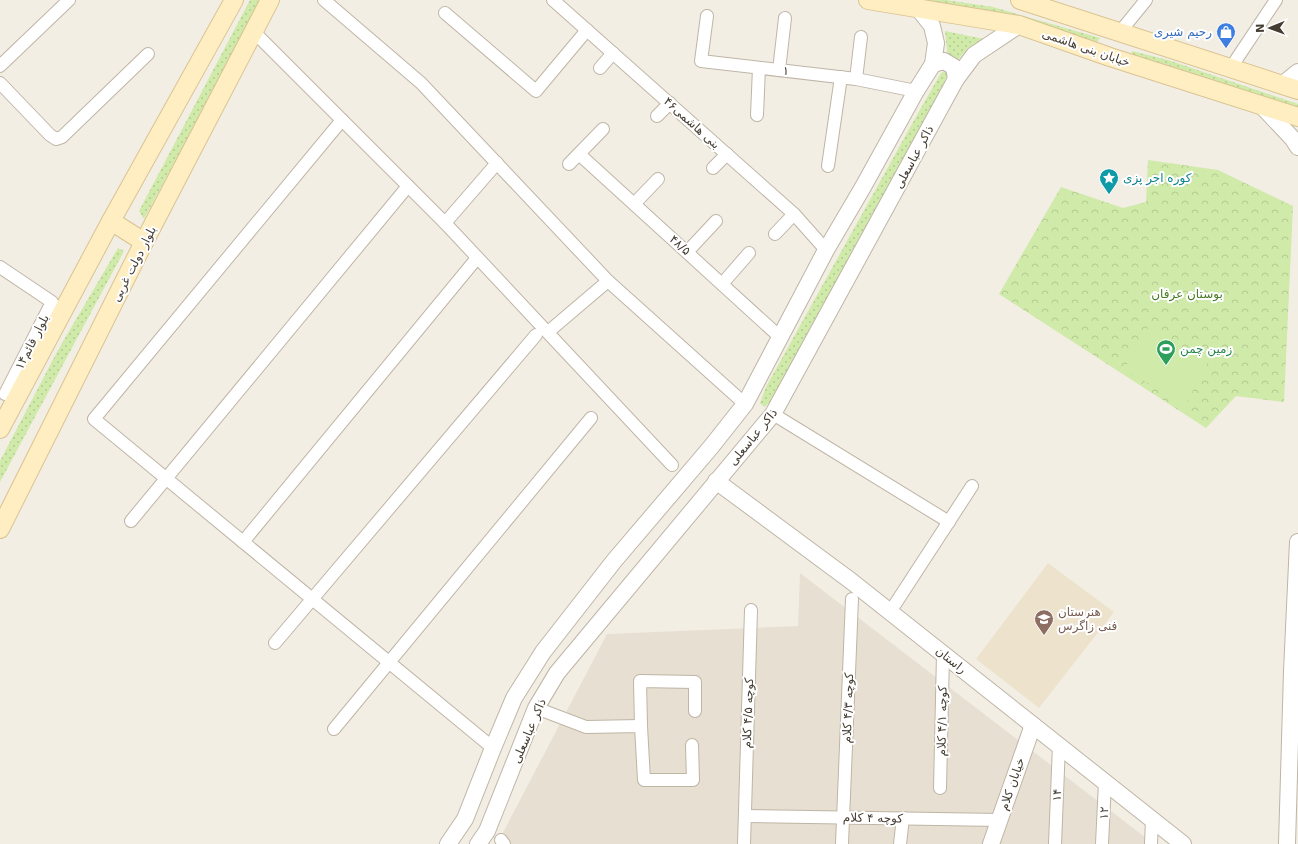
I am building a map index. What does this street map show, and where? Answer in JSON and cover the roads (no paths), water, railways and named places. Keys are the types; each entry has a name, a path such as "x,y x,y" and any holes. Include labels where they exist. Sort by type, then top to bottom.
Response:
{"main road":[{"path":"0,429 112,221 234,0"},
{"name":"بلوار دولت غربی","path":"0,529 144,242 270,0"},
{"name":"خیابان بنی هاشمی","path":"868,0 1019,25 1110,58 1298,117"},
{"name":"خیابان بنی هاشمی","path":"1020,0 1230,69 1290,87"},
{"path":"1110,58 1120,32"},
{"path":"112,221 144,242"}],"street":[{"path":"0,66 69,0"},
{"path":"324,0 421,83 608,281 745,404"},
{"name":"بنی هاشمی۴۶","path":"553,0 794,214 826,250"},
{"path":"1120,32 1146,0"},
{"path":"1230,69 1276,0"},
{"name":"ذاکر عباسعلی","path":"448,844 465,819 492,748 514,698 543,652 614,561 711,447 745,404 826,250 916,91 933,64 936,43 932,26 918,8"},
{"path":"445,13 536,91 587,30"},
{"name":"۱","path":"707,16 701,61 856,79 916,91"},
{"path":"779,70 785,18"},
{"name":"ذاکر عباسعلی","path":"478,844 487,831 536,708 557,673 773,414 956,79 974,55 1019,25"},
{"path":"253,31 445,223 542,334 672,465"},
{"path":"856,79 861,38"},
{"path":"600,68 614,53"},
{"path":"0,83 50,135 56,139 62,137 148,54"},
{"path":"933,64 944,61 954,67 956,79"},
{"path":"757,115 759,68"},
{"path":"1290,87 1298,72"},
{"path":"828,166 840,77"},
{"path":"657,116 670,103"},
{"path":"1260,104 1293,139 1298,148"},
{"path":"342,120 94,419 492,748"},
{"path":"569,164 603,129"},
{"name":"۴۸/۵","path":"579,154 781,338"},
{"path":"713,168 727,154"},
{"path":"445,223 497,163"},
{"path":"634,204 658,179"},
{"path":"131,521 408,186"},
{"path":"775,234 794,214"},
{"path":"687,252 716,221"},
{"path":"722,284 750,253"},
{"path":"243,542 477,258"},
{"name":"بلوار قائم۱۴","path":"0,267 52,302 2,393"},
{"path":"275,643 542,334 608,281"},
{"path":"773,414 949,522"},
{"path":"334,729 591,418"},
{"name":"راستان","path":"716,481 851,581 1184,844"},
{"path":"890,612 972,486"},
{"path":"1287,844 1295,673 1298,542"},
{"path":"614,561 635,579"},
{"name":"کوچه ۴/۳ کلام","path":"842,844 852,599"},
{"name":"کوچه ۴/۵ کلام","path":"744,844 751,610"},
{"name":"کوچه ۴/۱ کلام","path":"940,788 943,654"},
{"path":"692,745 693,780 644,780 640,681 695,682 695,710"},
{"path":"536,708 586,727 641,726"},
{"name":"خیابان کلام","path":"991,844 1033,725"},
{"name":"۱۴","path":"1055,844 1059,745"},
{"name":"۱۲","path":"1102,844 1105,782"},
{"name":"کوچه ۴ کلام","path":"745,816 1000,820"},
{"path":"900,844 903,818"},
{"path":"1151,844 1152,819"}],"place":[{"name":"رحیم شیری","path":"1226,49"},
{"name":"کوره اجر پزی","path":"1109,195"},
{"name":"زمین چمن","path":"1166,366"},
{"name":"هنرستان فنی زاگرس","path":"1044,636"}],"park label":[{"name":"بوستان عرفان","path":"1187,294"}]}
